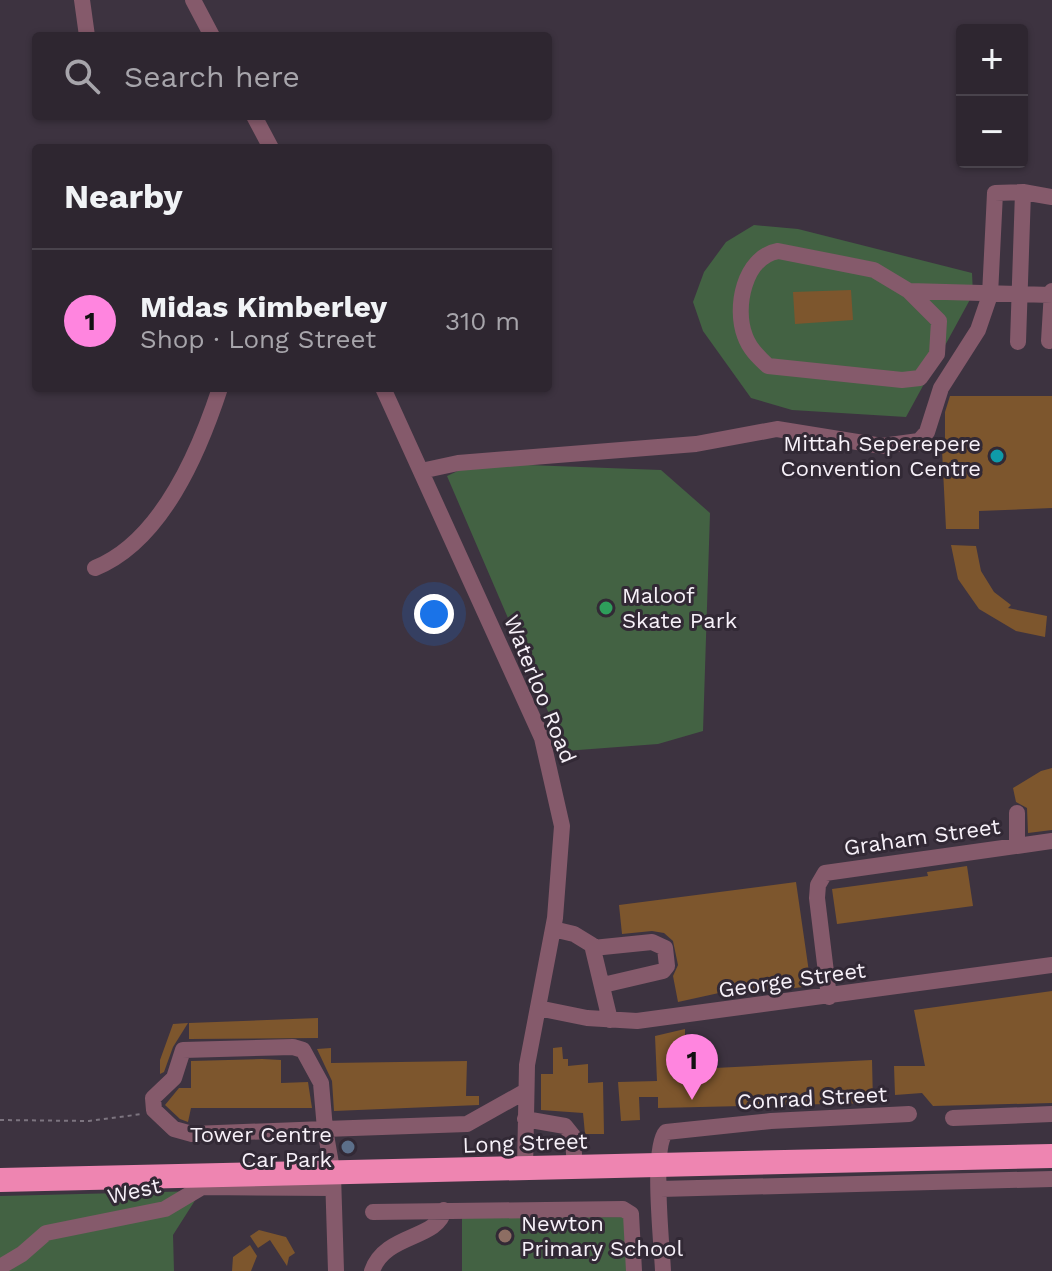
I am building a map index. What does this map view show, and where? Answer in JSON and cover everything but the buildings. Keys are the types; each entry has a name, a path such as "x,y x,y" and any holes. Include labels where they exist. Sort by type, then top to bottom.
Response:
{"highway":[{"name":"Long Street","path":"0,1180 332,1174 525,1162 574,1154 660,1169 1052,1142"},
{"name":"Long Street","path":"525,1162 660,1169 1052,1156"},
{"name":"Long Street","path":"0,1165 332,1174"}],"street":[{"path":"82,0 86,32"},
{"path":"193,0 210,32"},
{"path":"256,120 267,144"},
{"path":"421,471 458,463 696,444 777,429 882,446 919,441 927,432 936,398 978,330 990,295 993,197 1000,190 1052,197"},
{"path":"1018,342 1023,192"},
{"path":"909,291 939,321 937,354 920,378 902,380 768,366 749,345 743,333 745,280 771,253 874,270 909,291 1052,294 1049,341"},
{"path":"95,568 122,554 165,506 198,448 219,392"},
{"name":"Waterloo Road","path":"385,392 548,759 562,826 553,929 526,1091 525,1162"},
{"path":"1017,813 1017,846"},
{"name":"Graham Street","path":"829,997 817,898 818,885 825,873 1052,841"},
{"path":"553,929 584,939 593,948 610,1020"},
{"path":"593,948 652,942 665,948 667,966 663,971 603,985"},
{"name":"George Street","path":"538,1008 610,1020 707,1013 1052,965"},
{"path":"336,1271 332,1174 325,1129 321,1083 303,1050 293,1047 183,1050 174,1078 153,1098 154,1110 174,1129 192,1134 325,1129 467,1124 526,1091"},
{"name":"Conrad Street","path":"660,1169 662,1136 677,1129 909,1114"},
{"path":"953,1118 1052,1114"},
{"path":"525,1119 565,1126 573,1136 574,1154"},
{"path":"660,1169 663,1271"},
{"name":"Long Street","path":"660,1169 1052,1179"},
{"name":"West","path":"0,1267 22,1254 46,1233 157,1211 202,1187 332,1174"},
{"path":"373,1212 623,1209 631,1214 633,1224 634,1271"},
{"path":"372,1271 381,1253 401,1239 435,1226 442,1221 444,1210"}],"path":[{"path":"0,1120 102,1120 128,1118 154,1110"}],"green space":[{"path":"754,225 798,229 972,273 973,294 906,417 792,410 751,398 703,331 693,302 704,272 726,242"},
{"name":"Maloof Skate Park","path":"475,463 661,470 710,513 703,731 658,744 565,751 447,476"},
{"path":"201,1191 173,1235 174,1271 0,1271 0,1196"},
{"path":"626,1217 628,1271 462,1271 462,1218"}],"place":[{"name":"Mittah Seperepere Convention Centre","path":"997,456"},
{"name":"Maloof Skate Park","path":"606,608"},
{"name":"Midas Kimberley","path":"692,1100"},
{"name":"Tower Centre Car Park","path":"348,1147"},
{"name":"Newton Primary School","path":"505,1236"}]}
